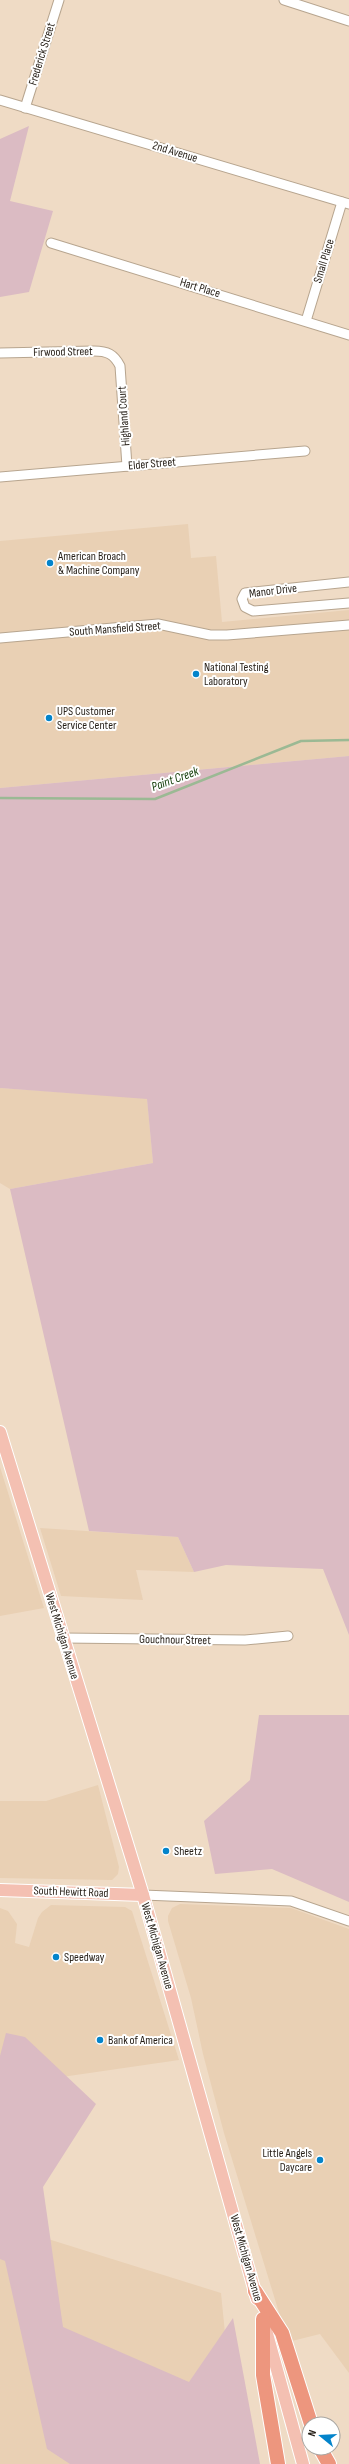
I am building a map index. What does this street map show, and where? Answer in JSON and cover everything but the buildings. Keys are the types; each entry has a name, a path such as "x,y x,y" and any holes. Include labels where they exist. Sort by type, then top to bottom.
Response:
{"highway":[{"path":"255,2291 282,2333 308,2416"},
{"path":"262,2319 263,2375 278,2464"}],"main road":[{"name":"West Michigan Avenue","path":"0,1432 143,1895 303,2464"},
{"name":"South Hewitt Road","path":"0,1890 143,1895"}],"street":[{"name":"Frederick Street","path":"25,108 59,0"},
{"path":"285,0 349,21"},
{"name":"2nd Avenue","path":"0,100 346,203"},
{"name":"Small Place","path":"306,321 346,203"},
{"name":"Hart Place","path":"51,243 349,335"},
{"name":"Firwood Street","path":"0,352 104,351 116,358 120,366"},
{"name":"Highland Court","path":"120,366 127,466"},
{"name":"Elder Street","path":"0,477 305,451"},
{"name":"Manor Drive","path":"349,582 245,593 242,599 245,607 253,611 349,603"},
{"name":"South Mansfield Street","path":"0,638 158,624 210,635 227,635 349,625"},
{"name":"Gouchnour Street","path":"63,1638 245,1640 288,1636"},
{"path":"143,1895 291,1901 349,1921"}],"shaded area":[{"path":"29,126 10,201 53,211 29,292 0,297 0,139"},
{"path":"188,524 191,558 216,556 222,622 349,610 349,756 0,788 0,541"},
{"path":"349,756 349,1635 323,1569 226,1565 194,1572 178,1537 89,1531 10,1189 153,1163 147,1099 0,1088 0,788"},
{"path":"0,1088 147,1098 153,1163 10,1189 0,1183"},
{"path":"0,1467 44,1608 0,1616"},
{"path":"40,1528 178,1537 194,1572 136,1570 143,1600 61,1596"},
{"path":"259,1715 349,1715 349,1902 272,1869 215,1874 204,1821 250,1780"},
{"path":"98,1785 119,1867 118,1874 112,1880 0,1878 0,1801 46,1801"},
{"path":"180,1904 291,1908 349,1929 349,2373 320,2334 288,2342 224,2133 203,2054 191,1998 168,1921 168,1916 172,1908"},
{"path":"51,1905 125,1907 132,1911 179,2060 0,2086 0,1908 8,1911 17,1924 15,1943 29,1947 38,1918 42,1912"},
{"path":"6,2033 25,2037 96,2104 43,2187 63,2327 189,2382 233,2318 260,2464 70,2464 47,2449 5,2261 0,2259 0,2056"},
{"path":"0,2224 221,2293 238,2464 0,2464"}],"waterway":[{"name":"Paint Creek","path":"0,798 155,799 301,741 349,740"}],"place":[{"name":"American Broach & Machine Company","path":"50,563"},
{"name":"National Testing Laboratory","path":"196,674"},
{"name":"UPS Customer Service Center","path":"49,718"},
{"name":"Sheetz","path":"166,1851"},
{"name":"Speedway","path":"56,1957"},
{"name":"Bank of America","path":"100,2040"},
{"name":"Little Angels Daycare","path":"320,2160"}]}
